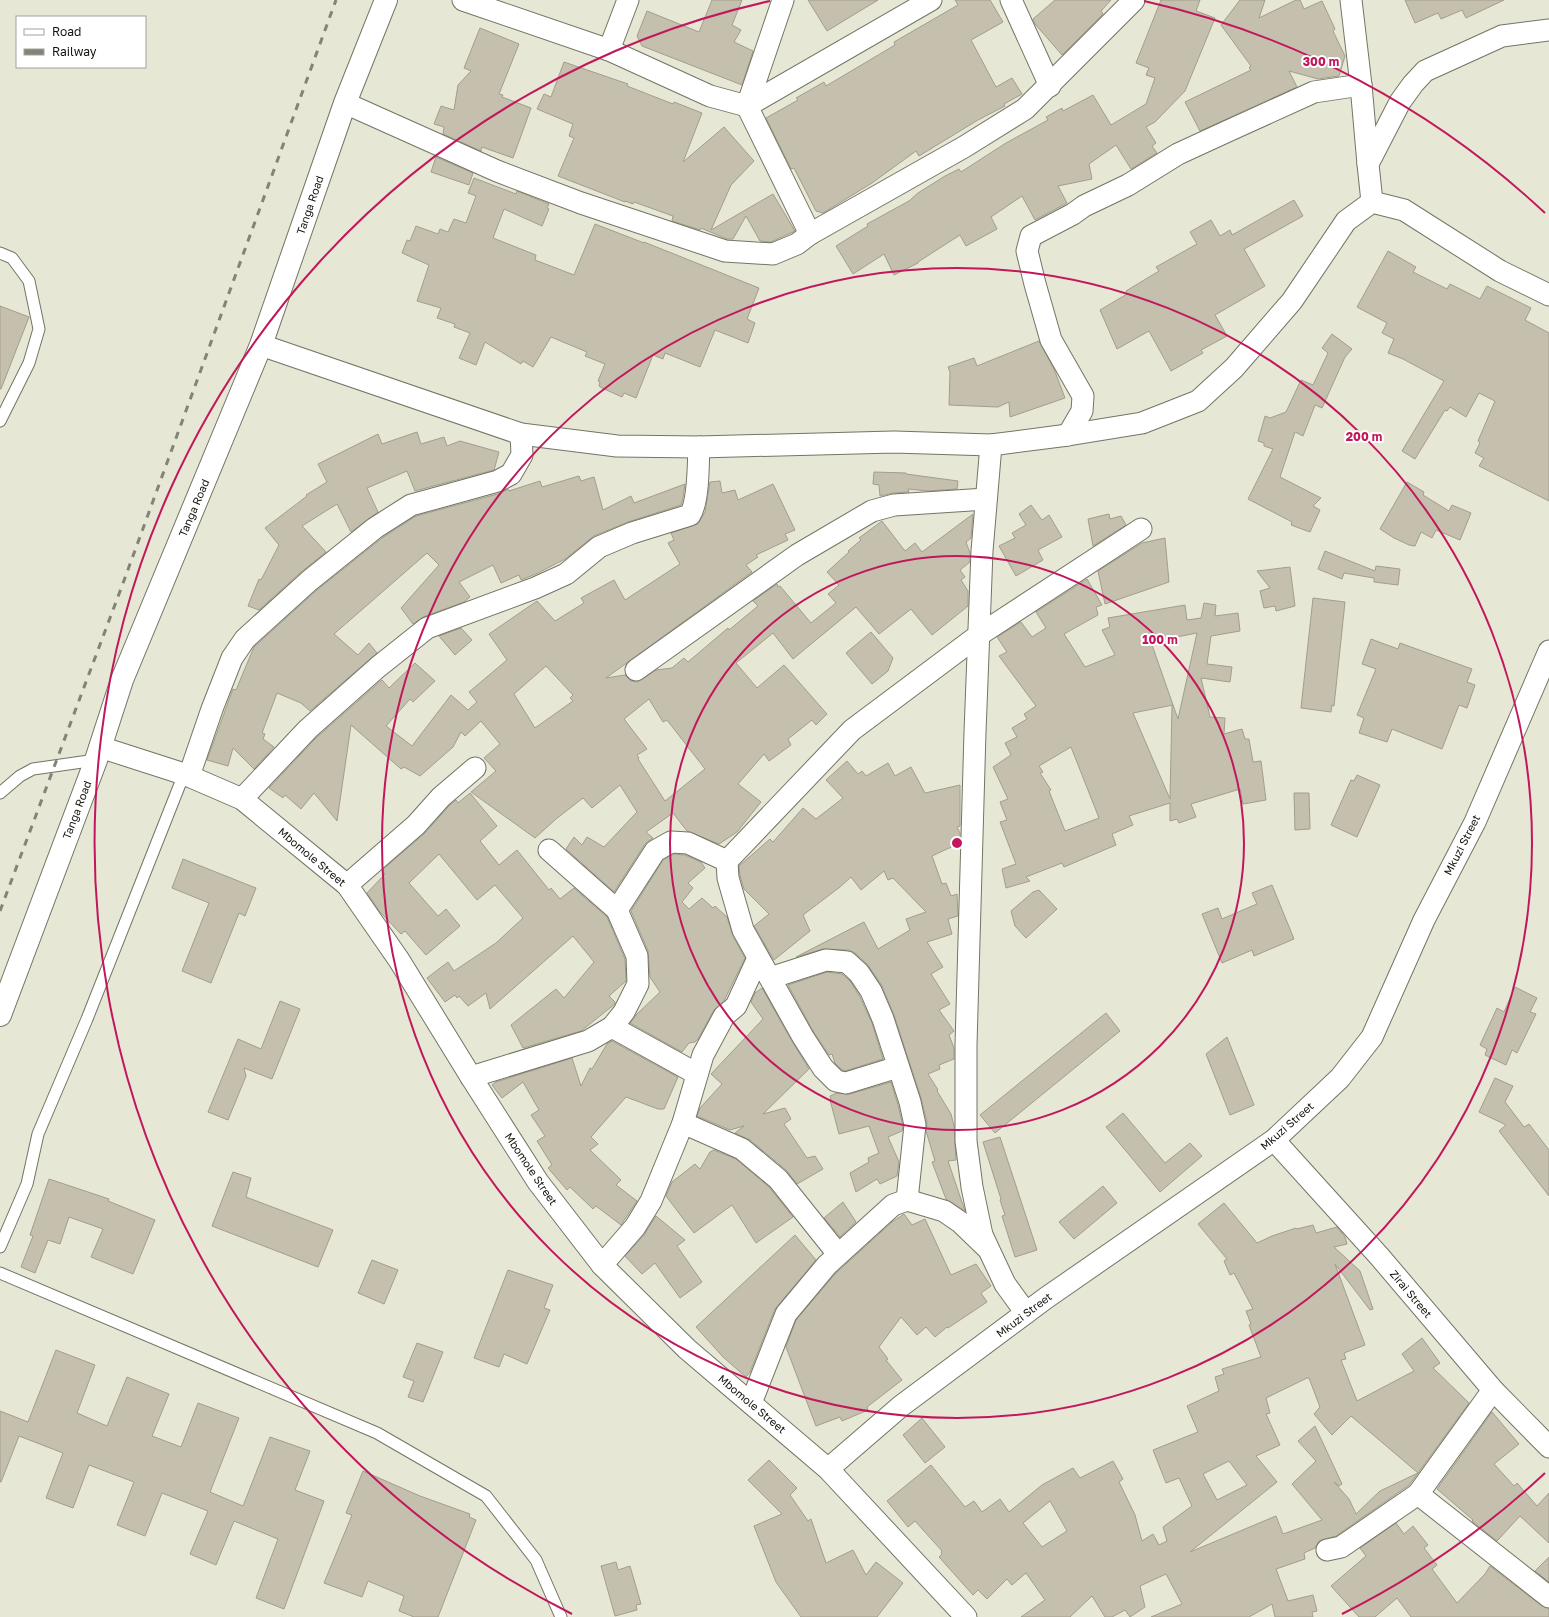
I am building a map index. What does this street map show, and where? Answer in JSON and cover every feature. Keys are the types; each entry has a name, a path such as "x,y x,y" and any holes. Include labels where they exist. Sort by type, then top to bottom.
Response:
{"highway":[{"name":"Tanga Road","path":"0,1015 98,754 122,680 261,345 346,103 386,0"}],"street":[{"path":"463,0 490,4 609,50 710,96 747,106 930,0"},
{"path":"609,50 628,0"},
{"path":"784,0 747,106 810,234"},
{"path":"1011,0 1050,86"},
{"path":"346,103 504,173 581,203 725,251 773,254 797,244 810,234 964,146 1025,109 1050,86 1134,0"},
{"path":"1351,0 1372,202"},
{"path":"1368,164 1400,102 1425,71 1502,36 1549,30"},
{"path":"1068,435 1082,411 1083,396 1051,340 1027,250 1031,236 1073,214 1084,206 1128,185 1178,154 1228,130 1314,92 1361,85"},
{"path":"261,345 521,434 617,446 699,447 894,442 991,445 1068,435 1142,423 1198,401 1234,368 1292,301 1346,221 1372,202"},
{"path":"1372,202 1404,210 1500,271 1549,295"},
{"path":"186,775 232,658 245,639 309,581 374,528 411,505 498,481 511,474 522,455 521,434"},
{"path":"991,445 982,551 966,1045 966,1141 972,1187 982,1235 1005,1284 1026,1313"},
{"path":"242,799 308,729 378,667 428,628 566,574 599,547 632,534 690,515 694,509 699,447"},
{"path":"636,670 797,555 872,511 894,505 986,499"},
{"path":"898,1067 846,1083 836,1082 822,1068 743,930 728,878 727,862 852,730 979,635 1141,529"},
{"name":"Mkuzi Street","path":"828,1469 901,1406 1026,1313 1274,1140 1340,1078 1372,1037 1424,920 1475,822 1549,651"},
{"name":"Mbomole Street","path":"98,754 186,775 242,799 347,885 399,960 538,1182 602,1265 687,1349 828,1469 966,1617"},
{"path":"347,885 416,826 441,797 475,768"},
{"path":"617,910 655,851 671,842 688,843 727,862"},
{"path":"471,1077 588,1041 612,1027 624,1012 638,984 637,956 617,910 549,850"},
{"path":"602,1265 634,1227 652,1202 683,1123 703,1055 724,1016 736,1006 758,958"},
{"path":"770,978 826,960 847,962 859,973 871,991 883,1019 910,1102 915,1125 907,1200"},
{"path":"612,1027 697,1074"},
{"path":"683,1123 742,1149 778,1179 838,1254"},
{"name":"Zirai Street","path":"1274,1140 1379,1256 1492,1390 1549,1447"},
{"path":"751,1403 786,1314 827,1264 893,1205 907,1200 944,1211 960,1222 990,1251"},
{"path":"1327,1550 1341,1547 1418,1494 1492,1390"},
{"path":"1418,1494 1549,1597"}],"lane":[{"path":"0,253 12,258 29,280 39,329 29,363 0,422"},
{"path":"0,793 20,776 33,769 98,754"},
{"path":"0,1247 27,1184 38,1134 87,1019 186,775"},
{"path":"0,1273 377,1433 486,1496 536,1560 561,1617"}],"building":[{"path":"712,0 742,0 732,25 741,30 734,42 753,51 742,85 642,46 637,36 647,11 699,32"},
{"path":"808,0 878,0 827,31"},
{"path":"955,0 990,0 1003,22 971,40 996,87 1012,78 1022,94 1004,104 1005,106 978,120 919,156 916,151 872,183 823,213 816,211 794,168 791,169 766,118 798,100 796,98 824,82 826,86 895,45 894,42 958,5"},
{"path":"1055,0 1111,0 1101,11 1103,14 1062,55 1035,24 1033,19"},
{"path":"1161,0 1200,0 1196,11 1215,18 1185,91 1155,122 1146,127 1156,143 1152,146 1157,153 1131,169 1116,145 1089,164 1092,179 1058,186 1067,203 1035,220 1022,196 991,217 997,229 966,246 960,235 918,263 894,275 884,254 853,274 836,246 868,226 867,224 909,201 918,193 945,176 959,169 961,172 1006,143 1048,120 1046,117 1062,108 1063,111 1093,95 1111,125 1146,104 1155,78 1146,75 1149,68 1136,63"},
{"path":"1240,0 1265,0 1259,18 1296,0 1300,0 1304,9 1322,1 1335,29 1333,31 1345,56 1339,76 1318,79 1289,71 1297,87 1200,131 1185,102 1251,70 1249,68 1251,66 1221,25"},
{"path":"1405,0 1504,0 1466,18 1462,10 1441,19 1438,13 1415,23"},
{"path":"480,28 519,44 499,94 503,95 502,97 531,108 513,158 482,147 481,151 443,134 444,127 434,124 441,106 454,110 458,85 471,71 464,68"},
{"path":"564,62 628,84 627,86 673,104 674,102 702,113 683,162 724,127 754,161 731,185 711,230 773,194 795,231 771,242 760,241 746,216 733,239 727,239 701,228 700,230 672,221 673,216 634,202 633,204 625,202 558,176 574,138 569,136 573,124 537,109 544,94 551,97"},
{"path":"436,157 473,173 469,185 431,172"},
{"path":"474,178 516,194 517,191 549,204 547,208 549,209 542,226 504,209 493,238 536,255 535,260 574,275 595,224 759,288 747,319 755,323 748,343 715,330 700,367 665,353 663,359 653,355 636,398 624,393 622,397 599,386 600,382 598,381 605,364 585,356 587,352 551,337 533,367 523,361 521,364 485,342 476,365 459,358 470,333 454,327 455,324 437,318 441,308 417,301 429,265 402,253 407,240 410,241 416,226 438,234 440,229 448,232 454,219 466,223 476,196 468,193"},
{"path":"1294,200 1303,216 1244,249 1265,286 1215,315 1227,336 1201,350 1203,353 1171,371 1149,331 1117,349 1100,310 1127,294 1126,291 1159,271 1156,267 1197,244 1190,232 1211,220 1220,236 1230,230 1232,235"},
{"path":"1388,251 1416,267 1413,272 1447,289 1450,284 1480,299 1487,286 1531,308 1525,320 1549,333 1549,501 1479,466 1484,458 1475,453 1480,443 1478,441 1495,401 1479,393 1466,417 1450,407 1447,411 1445,410 1415,459 1402,451 1444,381 1403,359 1388,353 1394,339 1382,333 1387,323 1357,307"},
{"path":"0,306 29,317 1,389 0,389"},
{"path":"1332,334 1352,349 1345,357 1322,408 1315,405 1303,436 1295,432 1280,477 1321,498 1313,506 1320,510 1310,532 1291,525 1292,522 1248,499 1273,449 1264,446 1264,443 1258,441 1265,416 1270,418 1286,412 1301,380 1313,385 1328,353 1322,348"},
{"path":"1039,341 1054,369 1065,398 1010,417 1009,402 998,407 949,405 950,372 948,367 974,358 977,366"},
{"path":"417,432 421,444 444,437 447,446 460,441 499,452 494,470 415,491 407,471 367,488 378,512 351,532 337,504 302,526 326,552 301,572 259,610 248,606 259,579 261,580 279,545 265,528 307,496 306,495 327,482 318,464 378,434 382,444"},
{"path":"874,472 906,473 958,481 957,489 928,491 908,489 909,492 880,496 879,485 873,484"},
{"path":"579,476 581,481 594,477 603,510 631,496 634,503 685,484 683,498 681,505 628,522 594,536 565,559 521,580 519,575 501,583 493,565 459,582 470,597 464,602 423,617 413,624 401,608 439,565 427,553 334,634 358,655 369,643 377,653 310,711 301,703 277,693 262,733 265,734 263,739 274,747 254,769 233,748 228,766 207,760 233,689 236,690 254,647 317,590 382,538 416,516 501,493 508,489 509,491 540,481 542,487"},
{"path":"720,481 722,493 735,490 738,500 773,484 795,530 785,534 788,540 756,555 758,557 746,565 752,572 606,678 625,675 631,681 638,682 656,670 672,668 684,658 688,662 728,628 729,630 758,606 753,601 777,584 778,587 780,586 811,623 836,603 828,594 839,585 827,572 861,540 859,538 882,521 905,551 915,543 922,552 973,514 971,538 966,542 970,553 970,562 960,570 965,577 961,580 968,591 968,606 932,635 911,609 879,634 856,607 793,659 773,633 736,663 757,688 784,665 827,714 816,725 812,720 788,739 791,745 769,761 764,754 738,784 761,802 737,832 719,844 687,831 673,813 646,832 653,838 645,844 614,892 566,849 574,837 582,845 587,837 604,847 637,812 620,785 592,808 583,798 535,838 471,792 496,771 484,758 500,744 481,721 465,736 461,732 453,747 420,776 404,767 401,769 351,725 337,821 314,793 301,809 285,795 283,798 269,788 316,738 382,680 389,688 415,663 435,681 413,702 410,699 386,726 412,746 451,695 468,710 477,702 469,692 507,660 489,634 537,601 555,621 584,603 581,598 614,580 625,600 680,564 668,543 674,540 671,533 698,524 705,512 710,482","holes":["546,666 573,695 570,698 573,701 535,728 514,694","649,699 663,722 667,720 705,769 665,801 638,759 639,758 637,755 647,749 624,719"]},
{"path":"1407,482 1424,492 1423,495 1449,511 1452,505 1471,513 1460,540 1436,530 1432,538 1421,532 1415,546 1409,545 1394,538 1380,529"},
{"path":"1031,505 1042,520 1049,515 1062,537 1038,550 1043,560 1016,576 999,546 1015,538 1012,533 1026,525 1019,514"},
{"path":"1109,514 1110,519 1121,516 1126,525 1093,546 1088,519"},
{"path":"1165,538 1169,582 1105,604 1098,571 1142,543"},
{"path":"1325,551 1375,571 1376,566 1400,569 1398,585 1374,582 1374,578 1344,573 1342,579 1318,569"},
{"path":"1290,567 1295,606 1276,611 1275,606 1264,608 1260,591 1270,588 1257,571"},
{"path":"1087,579 1102,605 1096,607 1098,615 1064,634 1085,667 1115,655 1102,630 1110,627 1108,618 1185,605 1187,620 1201,618 1204,603 1216,605 1215,616 1238,613 1240,631 1211,636 1207,664 1232,667 1230,682 1201,678 1210,717 1225,718 1224,734 1242,729 1245,739 1249,739 1253,762 1261,761 1266,800 1243,804 1240,789 1191,804 1196,817 1179,823 1177,819 1170,821 1170,803 1129,816 1133,825 1112,834 1116,845 1064,867 1062,863 1026,877 1030,881 1006,888 1002,869 1016,864 1000,822 1007,820 1000,802 1008,799 993,767 1011,755 1005,743 1017,737 1012,728 1027,719 1024,714 1036,706 999,656 1007,652 997,637 1021,622 1032,637 1046,628 1036,612","holes":["1197,633 1178,719 1173,705 1151,642","1173,705 1170,799 1133,713","1071,747 1099,818 1065,831 1049,791 1051,790 1040,773 1043,772 1039,766"]},
{"path":"1313,598 1345,602 1334,706 1332,705 1331,712 1301,708"},
{"path":"461,628 472,640 455,655 439,636"},
{"path":"871,632 893,658 888,671 872,684 846,653"},
{"path":"1371,639 1398,649 1400,643 1472,669 1467,682 1475,685 1467,708 1459,705 1442,749 1392,729 1387,742 1359,733 1364,718 1357,715 1376,669 1362,664"},
{"path":"847,761 858,774 862,771 866,776 888,763 895,776 911,767 925,793 960,785 960,826 957,827 960,833 960,843 932,856 942,884 946,883 951,896 957,894 958,916 948,919 952,934 927,942 943,967 931,974 950,1004 939,1010 954,1031 949,1035 954,1048 954,1059 939,1065 940,1069 928,1074 951,1114 954,1126 956,1160 948,1161 965,1211 946,1199 932,1162 935,1161 926,1131 927,1122 921,1098 894,1015 881,984 867,964 855,953 849,950 823,949 796,957 864,922 878,949 910,930 906,919 926,912 893,878 888,880 884,871 861,890 851,877 803,915 810,931 774,960 754,926 769,914 744,889 740,876 739,866 770,839 773,842 803,808 816,819 843,798 826,780"},
{"path":"1357,775 1380,785 1357,837 1331,825 1351,780 1354,781"},
{"path":"470,793 497,826 480,841 499,865 517,850 549,890 551,888 560,899 574,888 607,917 625,959 626,981 609,996 615,1004 581,1031 523,1048 511,1025 556,989 564,998 594,962 573,936 490,1009 486,993 468,1006 459,996 457,998 455,995 445,1002 427,978 448,962 454,971 496,943 523,918 495,885 477,900 439,854 409,883 438,916 446,909 460,926 426,955 405,931 401,934 380,912 367,893 385,874 382,870 424,834 449,806 456,800 458,803"},
{"path":"1294,793 1309,793 1310,829 1295,830"},
{"path":"674,854 685,855 701,862 705,868 688,883 693,888 682,902 689,909 702,898 713,908 715,906 727,917 733,936 745,958 724,1001 714,1010 698,1039 695,1042 689,1043 682,1052 630,1023 636,1015 660,992 650,977 648,951 631,911 663,860"},
{"path":"183,859 256,888 245,916 239,913 211,983 182,971 209,903 172,888"},
{"path":"1272,885 1294,939 1254,956 1252,950 1222,963 1202,914 1218,908 1222,919 1257,904 1252,893"},
{"path":"1039,890 1057,909 1026,938 1015,926 1011,911 1033,892"},
{"path":"827,972 842,974 850,981 860,997 872,1023 883,1059 845,1071 842,1070 835,1063 832,1054 829,1055 813,1031 788,985"},
{"path":"1515,987 1537,998 1530,1012 1536,1014 1517,1053 1512,1050 1506,1065 1485,1055 1487,1049 1480,1045 1497,1008 1504,1012"},
{"path":"762,988 809,1069 763,1114 785,1108 791,1119 784,1124 807,1158 815,1156 823,1169 797,1184 786,1170 750,1140 735,1133 744,1126 730,1130 697,1116 700,1108 722,1084 711,1074 763,1019 751,1002 755,993"},
{"path":"280,1001 300,1009 272,1079 244,1068 246,1076 228,1120 208,1112 238,1039 261,1049"},
{"path":"1106,1013 1120,1031 995,1133 980,1115"},
{"path":"1227,1037 1254,1105 1230,1115 1206,1054"},
{"path":"612,1041 678,1077 664,1109 658,1109 626,1097 591,1137 598,1144 590,1150 621,1180 616,1185 637,1201 621,1225 596,1206 593,1209 570,1187 567,1190 548,1168 552,1165 537,1141 545,1136 531,1115 539,1110 523,1082 502,1098 492,1085 496,1082 572,1058 581,1086 590,1068 592,1069 607,1044"},
{"path":"1495,1078 1513,1086 1505,1102 1524,1127 1529,1124 1549,1150 1549,1196 1499,1131 1506,1125 1479,1112"},
{"path":"891,1082 903,1126 902,1131 888,1137 899,1162 897,1176 880,1184 877,1179 856,1192 850,1173 869,1162 868,1158 879,1153 869,1126 839,1134 830,1096 837,1093 850,1094"},
{"path":"1123,1113 1165,1163 1190,1143 1202,1156 1160,1192 1106,1127"},
{"path":"1000,1137 1037,1250 1015,1257 1002,1216 1005,1215 1000,1200 1001,1199 983,1142"},
{"path":"714,1150 736,1159 769,1187 793,1217 756,1243 732,1205 694,1233 666,1196 672,1182 695,1164 700,1169 710,1152"},
{"path":"233,1172 251,1178 246,1197 333,1230 318,1267 212,1226"},
{"path":"49,1179 109,1199 108,1201 155,1220 133,1274 91,1257 103,1229 69,1217 60,1244 48,1240 35,1273 21,1267 33,1236 30,1235"},
{"path":"1103,1186 1117,1203 1074,1239 1059,1222"},
{"path":"843,1202 856,1222 840,1237 824,1218"},
{"path":"1224,1203 1257,1243 1296,1228 1313,1225 1316,1233 1337,1227 1345,1237 1347,1244 1334,1247 1360,1271 1373,1309 1370,1310 1335,1264 1365,1345 1344,1353 1346,1359 1341,1360 1357,1401 1414,1371 1402,1354 1422,1338 1440,1363 1433,1368 1469,1403 1418,1473 1409,1485 1336,1536 1319,1541 1315,1548 1304,1553 1305,1559 1276,1569 1288,1601 1313,1595 1317,1611 1312,1612 1313,1617 1275,1617 1272,1604 1249,1617 1151,1617 1182,1604 1166,1574 1140,1586 1145,1607 1130,1617 1125,1610 1112,1617 1105,1617 1092,1596 1070,1617 1021,1617 1045,1600 1026,1573 1012,1585 1007,1579 987,1599 978,1590 973,1595 939,1557 942,1554 942,1551 915,1521 908,1527 887,1501 931,1465 965,1507 974,1501 982,1512 1000,1499 1009,1512 1042,1485 1073,1468 1080,1478 1113,1461 1123,1479 1119,1482 1135,1515 1142,1541 1153,1534 1159,1545 1167,1541 1163,1527 1192,1506 1179,1478 1166,1483 1153,1450 1198,1432 1187,1406 1219,1391 1215,1377 1224,1374 1222,1369 1261,1357 1249,1325 1251,1324 1246,1311 1253,1309 1234,1273 1230,1275 1224,1261 1227,1259 1198,1224","holes":["1307,1378 1309,1378 1320,1407 1314,1414 1332,1435 1351,1416 1418,1473 1380,1491 1356,1514 1349,1499 1334,1482 1339,1486 1342,1484 1315,1426 1298,1441 1316,1461 1292,1484 1322,1520 1283,1534 1276,1516 1190,1552 1277,1482 1256,1456 1280,1445 1266,1414 1270,1413 1266,1398","1229,1461 1247,1485 1217,1500 1203,1474","1050,1501 1067,1531 1042,1547 1023,1523"]},
{"path":"904,1214 912,1225 925,1219 951,1275 976,1264 991,1286 981,1293 987,1302 948,1328 947,1327 935,1337 926,1327 917,1335 901,1317 879,1347 888,1359 886,1360 902,1380 867,1407 868,1410 842,1421 840,1417 816,1426 786,1347 796,1320 836,1273 892,1222"},
{"path":"656,1216 685,1240 677,1246 702,1282 680,1298 655,1263 642,1274 625,1256 644,1235"},
{"path":"795,1235 816,1260 775,1309 750,1372 746,1377 723,1357 696,1327"},
{"path":"372,1260 398,1270 384,1304 358,1293"},
{"path":"508,1270 553,1285 544,1308 550,1310 527,1364 504,1354 499,1367 474,1358"},
{"path":"417,1343 443,1352 423,1402 408,1397 414,1381 403,1377"},
{"path":"56,1350 95,1365 77,1413 107,1426 127,1377 169,1394 152,1436 181,1447 198,1403 239,1418 210,1492 243,1506 270,1437 310,1451 295,1490 324,1501 284,1609 256,1598 278,1539 234,1521 216,1565 190,1554 208,1511 162,1493 145,1536 117,1525 134,1482 89,1465 73,1508 46,1498 63,1453 19,1436 0,1482 0,1411 28,1422"},
{"path":"1492,1412 1519,1444 1494,1464 1514,1486 1517,1483 1537,1506 1549,1493 1549,1543 1520,1516 1497,1541 1473,1522 1473,1520 1437,1489"},
{"path":"922,1418 945,1447 925,1463 903,1435"},
{"path":"769,1460 797,1488 790,1495 808,1521 811,1519 826,1563 853,1550 866,1575 876,1562 903,1583 877,1617 801,1617 776,1582 754,1526 782,1514 748,1480"},
{"path":"363,1471 420,1496 470,1514 469,1517 476,1520 438,1617 414,1617 399,1611 404,1596 368,1581 362,1597 324,1583 352,1515 346,1513"},
{"path":"1396,1523 1404,1534 1413,1526 1428,1545 1424,1548 1437,1565 1432,1569 1457,1603 1485,1574 1490,1566 1542,1606 1549,1609 1549,1617 1411,1617 1397,1598 1375,1617 1359,1617 1331,1586 1366,1556 1360,1548"},
{"path":"1549,1557 1549,1582 1535,1571"},
{"path":"616,1562 618,1570 630,1566 641,1604 636,1605 637,1610 615,1616 601,1566"}],"railway":[{"path":"0,911 122,586 336,0"}]}
